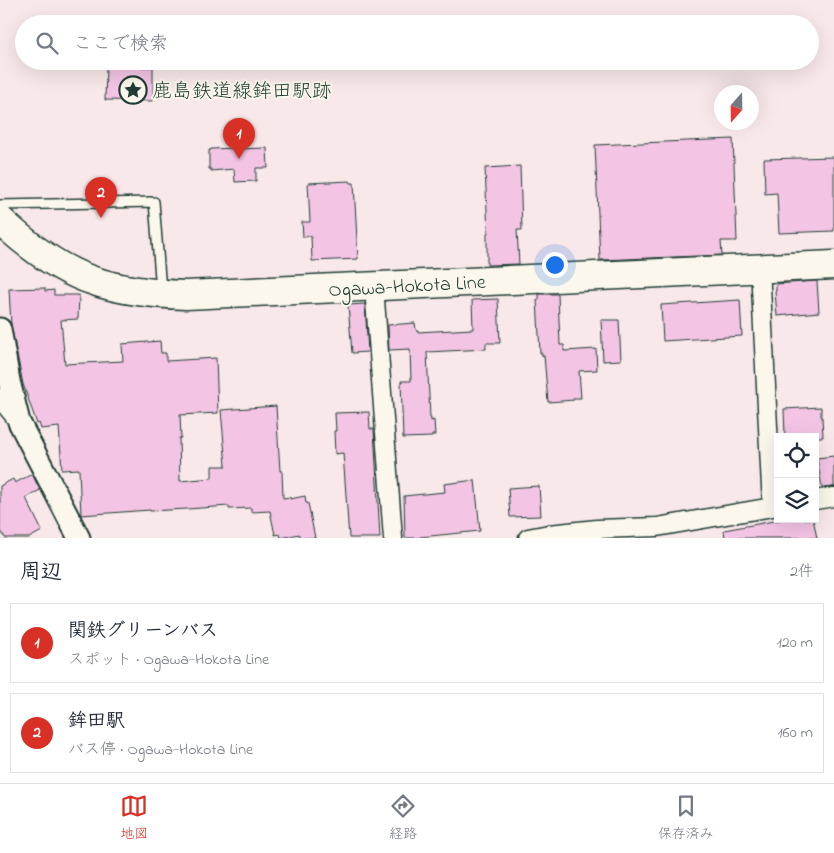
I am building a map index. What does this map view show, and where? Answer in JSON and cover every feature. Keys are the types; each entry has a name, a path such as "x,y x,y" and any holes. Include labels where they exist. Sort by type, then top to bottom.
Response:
{"main road":[{"name":"Ogawa-Hokota Line","path":"0,220 34,248 72,273 94,282 161,294 374,287 834,264"}],"street":[{"path":"760,267 774,490"},
{"path":"374,287 393,538"},
{"path":"0,329 9,381 19,422"},
{"path":"0,398 19,422 79,538"},
{"path":"819,499 834,496"},
{"path":"528,538 597,529 656,527 774,506"}],"lane":[{"path":"0,206 154,202 161,294"}],"building":[{"path":"106,70 153,70 153,101 105,100"},
{"path":"733,139 737,241 721,241 722,255 600,260 595,145"},
{"path":"267,148 268,168 256,168 256,181 235,182 234,169 211,171 209,169 209,150"},
{"path":"834,157 834,231 779,233 777,193 765,194 764,159"},
{"path":"520,166 522,230 517,230 519,264 487,265 488,233 485,168"},
{"path":"350,181 354,183 358,259 312,261 311,236 303,237 302,222 310,222 308,183"},
{"path":"817,281 819,312 777,316 776,284"},
{"path":"45,288 45,291 54,290 54,295 79,295 78,319 61,320 65,364 123,361 122,344 160,341 161,353 166,353 166,361 216,358 218,413 180,415 180,481 212,478 212,466 226,466 221,410 276,406 283,498 290,497 290,499 305,496 315,538 300,538 299,534 281,538 280,534 275,535 270,511 251,512 251,508 229,509 229,506 81,515 79,469 62,470 59,427 41,429 39,423 37,424 23,384 11,325 9,289"},
{"path":"539,294 558,294 560,345 564,345 564,351 596,349 597,370 579,371 581,398 548,402 544,356 540,353 537,300 539,300"},
{"path":"498,299 500,343 486,343 486,349 427,352 430,418 431,421 434,420 435,435 432,435 432,437 403,438 401,381 411,381 410,349 389,350 388,325 415,323 417,332 473,329 472,300"},
{"path":"740,300 742,336 663,341 661,305"},
{"path":"365,304 368,352 352,353 348,305"},
{"path":"601,320 619,320 621,360 603,361"},
{"path":"821,407 823,437 819,437 819,433 785,433 784,409"},
{"path":"369,412 370,429 374,429 380,538 349,538 343,453 335,454 335,413"},
{"path":"834,456 834,487 822,488 819,458"},
{"path":"32,474 40,490 26,498 42,531 29,538 5,538 0,529 0,486 13,479 15,483"},
{"path":"475,480 480,531 405,538 404,496 445,492 444,484"},
{"path":"539,486 541,516 510,517 508,488"},
{"path":"774,521 774,523 814,523 817,538 725,538 724,530"}],"place":[{"name":"鹿島鉄道線鉾田駅跡","path":"133,90"},
{"name":"関鉄グリーンバス","path":"239,159"},
{"name":"鉾田駅","path":"101,218"}]}
